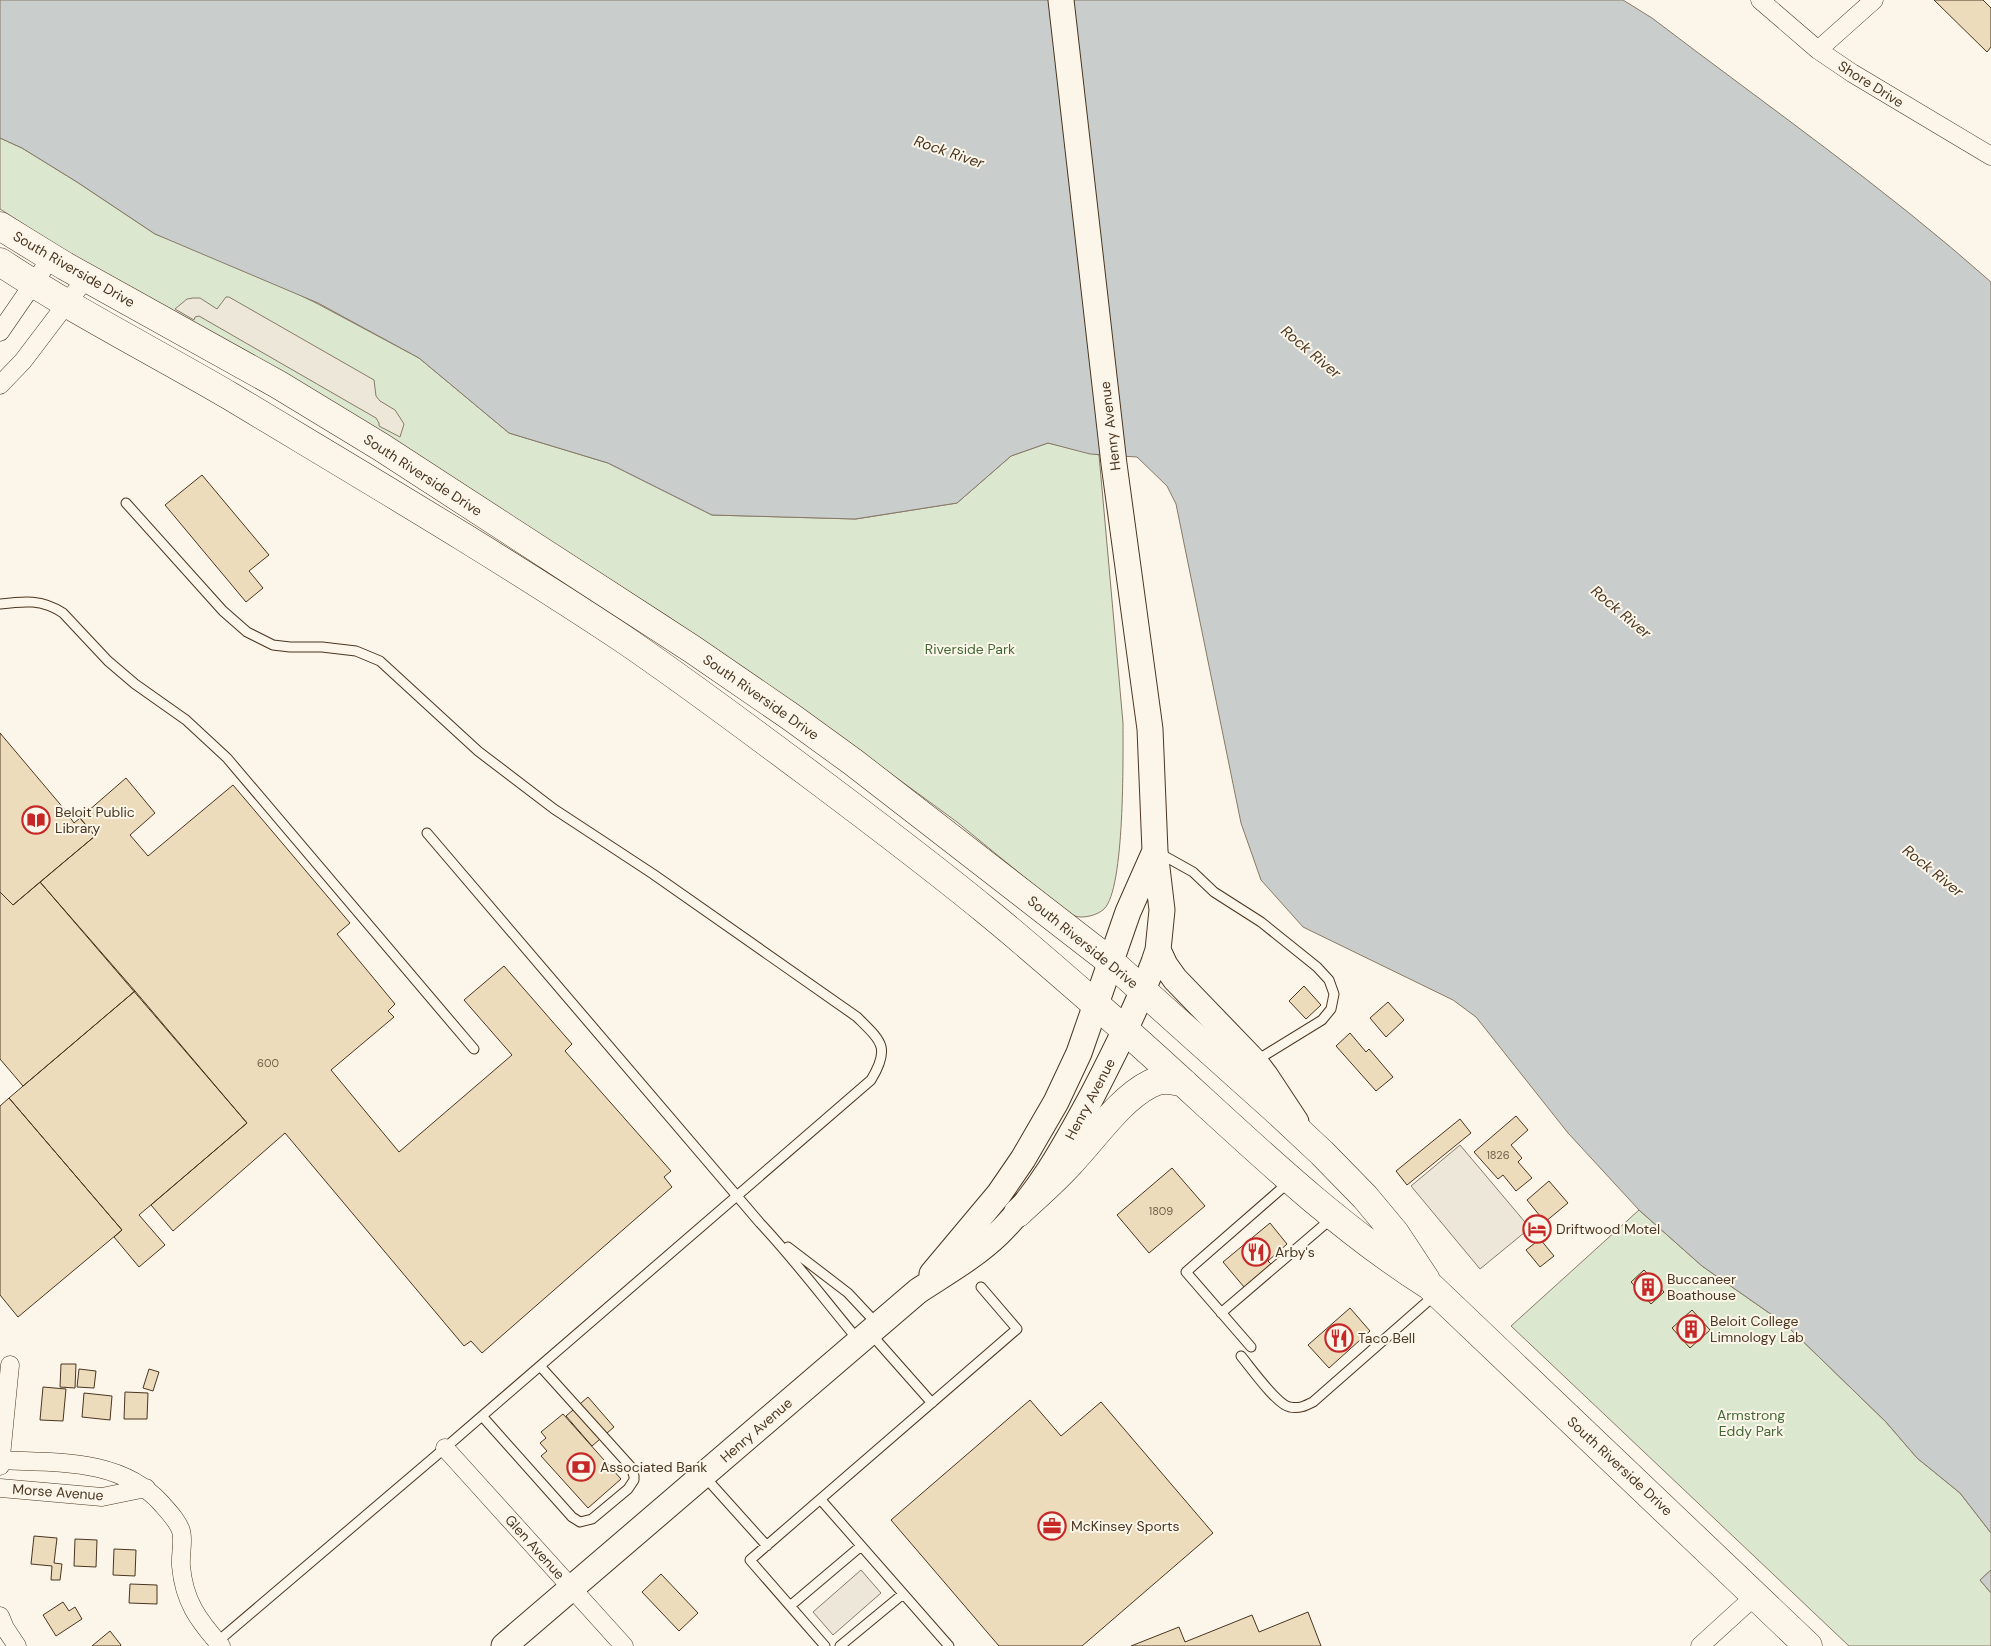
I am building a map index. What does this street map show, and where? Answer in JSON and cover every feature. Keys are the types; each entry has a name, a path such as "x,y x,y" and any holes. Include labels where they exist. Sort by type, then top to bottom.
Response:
{"main road":[{"name":"South Riverside Drive","path":"0,226 86,278 279,385 368,439 692,649 854,762 1111,962 1305,1137 1380,1214 1434,1290"},
{"name":"South Riverside Drive","path":"0,262 66,304 249,408 448,528 623,639 733,717 986,910 1125,1030 1291,1180 1394,1263 1434,1290 1808,1646"},
{"path":"1018,1213 1070,1164 1107,1122 1137,1092 1161,1080 1170,1080 1184,1084"}],"street":[{"name":"Henry Avenue","path":"504,1646 918,1291 972,1256 1018,1213 1040,1186 1064,1147 1125,1030 1143,991 1158,950 1162,910 1155,851 1150,728 1114,464 1061,0"},
{"name":"Shore Drive","path":"1760,0 1818,50 1860,78 1991,156"},
{"path":"1818,50 1874,0"},
{"path":"0,332 51,258"},
{"path":"0,385 23,361 86,278"},
{"name":"Henry Avenue","path":"918,1291 1000,1194 1065,1085 1096,1005 1128,912 1155,851"},
{"path":"1158,950 1165,965 1175,979 1255,1062 1274,1087 1305,1137"},
{"path":"0,1462 10,1364"},
{"name":"Glen Avenue","path":"446,1448 624,1646"},
{"name":"Morse Avenue","path":"0,1462 83,1464 126,1476 146,1488 170,1513 181,1531 180,1564 190,1606 219,1644"},
{"name":"Morse Avenue","path":"0,1488 102,1497 146,1488"},
{"path":"1700,1646 1756,1595"},
{"path":"0,1616 4,1628 17,1646"}],"lane":[{"path":"126,503 223,610 247,632 274,645 290,648 322,647 356,651 380,661 478,751 531,792 653,874 857,1017 879,1040 882,1054 877,1070 871,1080 219,1644"},
{"path":"0,604 28,601 46,603 63,612 108,661 135,684 199,731 227,758 474,1049"},
{"path":"427,833 736,1195 802,1269 837,1315 869,1333"},
{"path":"1155,851 1193,872 1214,892 1261,922 1317,967 1329,980 1334,994 1331,1009 1322,1020 1255,1062"},
{"path":"1251,1348 1186,1272 1291,1180"},
{"path":"1221,1313 1334,1216"},
{"path":"774,1238 848,1293 869,1333 932,1403"},
{"path":"825,1646 750,1560 1017,1329 981,1287"},
{"path":"1240,1356 1279,1401 1288,1407 1300,1408 1313,1402 1434,1290"},
{"path":"482,1416 572,1517 580,1522 592,1519 628,1489 634,1480 631,1467 540,1366"},
{"path":"704,1475 767,1546"},
{"path":"820,1500 949,1646"},
{"path":"790,1606 861,1546"},
{"path":"840,1646 903,1594"}],"green space":[{"name":"Riverside Park","path":"0,138 22,148 77,182 155,234 239,265 318,304 419,358 509,433 608,463 712,515 856,519 957,503 1011,456 1048,443 1099,455 1123,723 1123,791 1119,850 1111,897 1104,909 1094,915 1082,917 1075,916 1062,908 957,822 849,743 669,617 479,496 72,255 0,209"},
{"name":"Armstrong Eddy Park","path":"1639,1210 1702,1266 1785,1324 1886,1422 1917,1458 1960,1493 1991,1533 1991,1570 1980,1580 1991,1593 1991,1646 1849,1646 1511,1326"}],"shaded area":[{"path":"226,297 374,380 376,396 380,401 395,410 404,424 400,437 379,426 376,418 199,316 195,317 194,320 175,309 187,299 200,298 217,309"},
{"path":"1460,1145 1530,1228 1480,1269 1411,1186"},
{"path":"861,1570 881,1593 833,1635 813,1612"}],"water":[{"name":"Rock River","path":"0,0 1623,0 1652,18 1867,180 1991,282 1991,1533 1960,1493 1917,1458 1886,1422 1785,1324 1702,1266 1639,1210 1568,1133 1476,1017 1453,1000 1303,927 1261,880 1241,823 1176,504 1167,486 1137,457 1090,454 1048,443 1011,456 957,503 855,519 712,515 608,463 509,433 419,358 318,303 155,234 77,182 22,148 0,138"},
{"path":"1991,1570 1991,1593 1980,1580"}],"building":[{"path":"1934,0 1983,0 1991,8 1991,47 1987,52"},
{"path":"202,475 269,555 249,571 263,588 246,602 165,505"},
{"name":"Beloit Public Library","path":"0,733 74,823 80,818 95,836 13,905 0,892"},
{"path":"126,778 155,813 130,835 148,856 233,785 350,923 337,934 395,1004 388,1011 394,1017 331,1070 399,1152 512,1055 464,1000 504,966 572,1044 565,1051 671,1171 664,1177 672,1187 482,1353 471,1341 464,1346 285,1133 173,1231 151,1205 247,1123 40,882 95,836 80,818"},
{"path":"40,882 135,991 23,1086 0,1059 0,892 13,905"},
{"path":"1304,986 1321,1005 1306,1019 1289,1001"},
{"path":"135,991 247,1123 139,1215 165,1245 139,1267 114,1237 122,1230 9,1098"},
{"path":"1388,1002 1404,1020 1386,1037 1370,1018"},
{"path":"1350,1033 1366,1052 1369,1049 1393,1077 1376,1091 1336,1046"},
{"path":"9,1098 122,1230 18,1317 0,1295 0,1106"},
{"path":"1516,1116 1528,1130 1511,1145 1522,1158 1518,1162 1532,1178 1516,1191 1503,1175 1498,1179 1474,1152"},
{"path":"1460,1119 1471,1133 1407,1185 1396,1171"},
{"path":"1172,1168 1205,1206 1149,1253 1117,1215"},
{"path":"1549,1181 1568,1203 1545,1222 1527,1200"},
{"name":"Arby's","path":"1270,1223 1287,1244 1268,1261 1271,1264 1244,1287 1223,1262"},
{"path":"1540,1239 1554,1256 1540,1267 1526,1250"},
{"name":"Buccaneer Boathouse","path":"1644,1270 1664,1292 1651,1304 1631,1282"},
{"name":"Taco Bell","path":"1350,1308 1370,1331 1329,1368 1308,1345"},
{"name":"Beloit College Limnology Lab","path":"1692,1310 1710,1330 1690,1348 1672,1328"},
{"path":"61,1364 76,1364 75,1388 60,1387"},
{"path":"79,1369 96,1371 94,1388 77,1387"},
{"path":"149,1369 159,1372 153,1391 143,1388"},
{"path":"43,1387 66,1389 63,1421 40,1420"},
{"path":"125,1392 148,1393 147,1419 124,1419"},
{"path":"84,1393 112,1396 110,1420 82,1417"},
{"path":"588,1397 614,1427 592,1446 566,1416"},
{"name":"McKinsey Sports","path":"1030,1400 1061,1436 1101,1402 1213,1533 1082,1646 999,1646 891,1520"},
{"name":"Associated Bank","path":"563,1414 621,1479 588,1508 541,1456 547,1451 540,1443 546,1438 541,1432"},
{"path":"34,1536 57,1538 54,1563 62,1564 60,1580 51,1580 52,1566 31,1564"},
{"path":"75,1539 97,1540 96,1567 74,1566"},
{"path":"114,1549 136,1550 135,1576 113,1575"},
{"path":"661,1574 698,1613 679,1631 642,1592"},
{"path":"130,1584 157,1585 157,1604 129,1603"},
{"path":"63,1602 69,1611 75,1607 82,1619 56,1636 43,1615"},
{"path":"1308,1612 1321,1646 1131,1646 1179,1627 1185,1642 1252,1615 1259,1632"},
{"path":"110,1631 120,1646 92,1646"}],"place":[{"name":"Beloit Public Library","path":"36,820"},
{"name":"Driftwood Motel","path":"1537,1229"},
{"name":"Arby's","path":"1256,1252"},
{"name":"Buccaneer Boathouse","path":"1648,1287"},
{"name":"Beloit College Limnology Lab","path":"1691,1329"},
{"name":"Taco Bell","path":"1339,1338"},
{"name":"Associated Bank","path":"581,1467"},
{"name":"McKinsey Sports","path":"1052,1526"}]}
